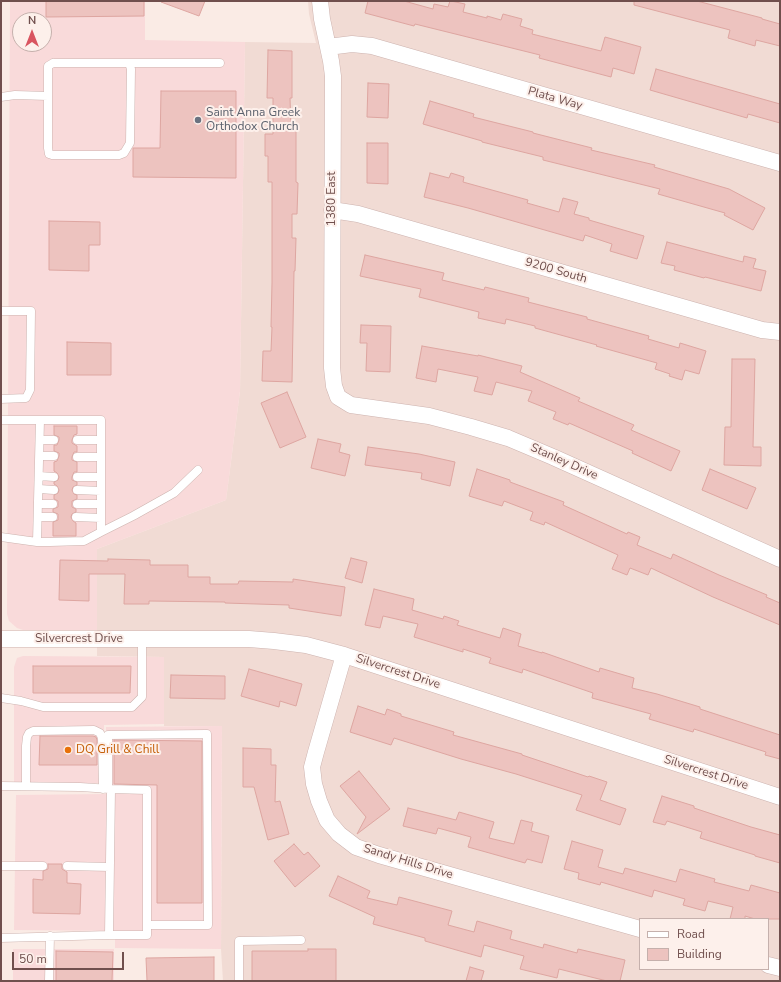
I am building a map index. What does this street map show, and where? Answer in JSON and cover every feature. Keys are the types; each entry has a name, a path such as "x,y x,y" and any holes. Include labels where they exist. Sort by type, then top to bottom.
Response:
{"street":[{"name":"1380 East","path":"320,1 333,76 332,368 334,386 338,397"},
{"name":"Plata Way","path":"328,47 352,44 372,46 780,163"},
{"name":"9200 South","path":"332,210 358,214 762,330 780,332"},
{"name":"Stanley Drive","path":"338,397 351,405 430,416 508,438 780,559"},
{"name":"Silvercrest Drive","path":"1,639 225,639 268,640 306,646 344,655 780,797"},
{"name":"Sandy Hills Drive","path":"344,655 312,767 314,784 319,801 327,820 339,834 356,847 379,856 639,929"},
{"path":"769,965 780,968"}],"lane":[{"path":"129,63 131,69 130,143 124,153 119,155 49,154 48,66 52,63 129,63 220,63"},
{"path":"1,96 48,96"},
{"path":"1,311 31,311 30,390 26,398 1,398"},
{"path":"1,420 100,420 101,532"},
{"path":"38,542 40,420"},
{"path":"40,440 54,440"},
{"path":"77,440 101,440"},
{"path":"40,456 54,456"},
{"path":"77,457 101,457"},
{"path":"1,537 38,542 84,541 174,493 198,470"},
{"path":"39,476 54,477"},
{"path":"77,477 101,477"},
{"path":"39,489 54,490"},
{"path":"77,490 101,491"},
{"path":"38,504 54,504"},
{"path":"76,504 101,504"},
{"path":"38,517 54,517"},
{"path":"76,517 101,518"},
{"path":"1,698 21,701 43,707 132,707 142,697 142,639"},
{"path":"26,786 26,746 27,737 30,733 34,731 94,730 100,733 102,738 107,789"},
{"path":"109,935 110,867 107,789 108,735 207,734 208,925 147,925"},
{"path":"1,786 147,790 147,935 1,938"},
{"path":"1,866 43,866"},
{"path":"67,866 110,867"},
{"path":"49,981 50,936"},
{"path":"239,981 239,941 301,940"}],"shaded area":[{"path":"10,1 145,1 145,40 245,42 240,391 226,500 97,549 97,630 23,630 17,628 9,621 7,614"},
{"path":"308,1 780,1 780,981 223,981 221,949 222,726 164,726 164,657 97,656 97,549 226,500 240,391 245,42 316,43 309,14"},
{"path":"23,656 164,657 164,724 104,725 105,783 14,783 14,667 17,658"},
{"path":"222,726 221,949 115,948 115,931 14,930 16,795 106,794 106,727"},
{"path":"13,949 114,949 114,981 13,981"}],"building":[{"path":"46,1 144,1 144,16 52,17 52,12 46,12"},
{"path":"205,1 199,16 161,2"},
{"path":"368,1 404,1 433,9 434,4 448,7 451,1 465,4 463,12 501,20 503,14 522,19 520,26 533,30 532,34 601,51 605,37 641,47 634,74 613,68 611,77 539,58 540,55 415,24 414,26 365,13"},
{"path":"634,1 697,1 762,18 780,24 780,46 756,40 755,46 728,38 730,30 634,5"},
{"path":"268,50 292,51 292,98 290,98 291,128 296,128 296,182 298,183 297,214 292,214 292,238 296,238 292,382 262,381 263,351 271,351 272,327 272,182 268,182 268,156 265,156 265,134 273,134 273,98 267,98"},
{"path":"656,69 780,104 780,123 748,114 747,118 650,90"},
{"path":"368,83 389,84 388,118 367,117"},
{"name":"Saint Anna Greek Orthodox Church","path":"161,91 236,91 236,178 133,177 133,148 160,148"},
{"path":"430,101 474,114 473,117 592,148 591,150 655,165 654,167 729,189 765,208 753,230 724,215 725,213 658,194 660,189 543,160 543,157 482,142 423,124"},
{"path":"367,143 388,143 388,184 367,183"},
{"path":"430,173 449,178 451,173 464,177 463,182 528,200 527,203 559,212 563,198 578,202 574,214 589,218 589,220 644,236 637,259 610,251 612,244 585,235 583,241 424,197"},
{"path":"49,221 100,222 100,245 89,245 89,271 49,270"},
{"path":"667,242 743,262 744,256 756,259 753,268 766,271 761,291 674,270 675,266 661,263"},
{"path":"365,255 444,273 442,280 484,290 485,287 529,298 528,302 587,317 587,319 649,336 648,339 679,348 680,343 706,351 699,374 685,370 682,380 669,376 670,374 655,369 657,363 535,328 535,326 506,319 505,324 478,318 479,312 419,297 421,289 360,276"},
{"path":"361,325 391,326 390,372 366,371 367,343 360,343"},
{"path":"67,342 111,343 111,375 67,375"},
{"path":"422,346 478,355 522,366 520,372 580,398 578,401 634,425 631,430 680,451 671,471 632,453 633,451 569,423 568,425 553,419 556,412 528,401 532,391 496,382 492,395 474,391 478,377 438,369 436,382 416,378"},
{"path":"732,359 755,359 753,447 761,447 761,466 724,465 725,427 731,427"},
{"path":"287,392 306,437 280,448 261,403"},
{"path":"54,426 77,426 77,434 74,435 72,443 77,446 77,452 74,452 72,460 77,462 77,472 74,472 72,480 77,482 77,485 73,487 72,490 74,494 77,495 77,499 72,501 72,507 76,509 76,512 72,514 71,517 76,523 76,536 53,536 53,522 58,520 58,514 53,512 53,509 58,507 58,501 54,499 54,495 58,493 59,490 54,484 59,477 54,471 54,462 57,461 59,453 54,451 54,445 57,445 59,437 54,435"},
{"path":"318,439 341,444 339,452 350,455 345,476 311,468"},
{"path":"368,447 419,454 455,462 450,486 421,479 422,473 365,465"},
{"path":"477,469 510,480 510,482 564,502 563,505 627,534 628,532 640,537 637,545 671,559 673,554 767,595 766,597 780,603 780,625 713,597 651,568 648,575 630,568 627,575 612,569 618,555 545,522 544,525 530,520 533,512 504,501 502,506 469,496"},
{"path":"710,469 756,488 747,509 702,490"},
{"path":"351,558 367,562 362,583 345,578"},
{"path":"108,559 150,560 150,565 188,565 188,577 210,577 210,584 238,584 239,581 293,582 293,579 345,587 341,616 289,608 289,605 149,601 149,604 124,604 125,574 89,574 89,601 59,600 60,560 108,561"},
{"path":"374,589 414,599 412,610 443,619 444,616 459,621 457,625 500,638 503,628 521,634 518,646 542,652 599,672 600,668 634,678 632,688 700,707 700,709 780,735 780,759 765,755 766,752 694,729 693,732 649,719 651,714 592,698 593,693 523,669 522,673 489,663 491,658 463,649 463,652 414,637 418,624 383,616 380,628 365,625"},
{"path":"33,666 131,666 130,693 33,693"},
{"path":"249,669 302,684 296,706 280,701 279,707 241,696"},
{"path":"171,675 225,676 225,699 170,698"},
{"path":"358,706 385,715 387,709 401,714 401,716 454,732 453,735 522,754 607,782 600,800 626,809 620,825 576,810 582,795 394,738 391,745 350,732"},
{"name":"DQ Grill & Chill","path":"40,736 96,737 97,765 39,765"},
{"path":"114,740 202,741 202,903 157,903 157,785 114,784"},
{"path":"243,748 271,749 271,765 276,765 275,802 280,801 289,834 268,840 254,787 243,787"},
{"path":"359,771 390,809 357,834 366,817 340,786"},
{"path":"662,796 751,827 780,835 780,863 700,838 702,832 667,821 665,825 653,822"},
{"path":"408,808 456,820 459,812 494,822 489,838 514,844 521,820 533,823 531,831 549,836 542,863 527,859 525,863 468,847 471,837 438,828 436,834 403,826"},
{"path":"572,841 603,850 598,867 623,874 625,868 676,882 680,869 715,879 714,882 749,891 751,885 780,893 780,919 752,918 745,916 745,918 730,918 733,907 708,901 705,911 683,905 685,899 654,890 652,897 601,882 600,885 578,879 579,873 564,869"},
{"path":"294,844 304,855 308,852 320,866 295,887 274,861"},
{"path":"48,864 62,864 62,869 67,872 67,883 81,884 80,914 33,913 33,879 43,880 43,871 48,869"},
{"path":"338,876 370,891 367,898 397,905 399,897 452,911 448,925 474,932 477,921 512,931 510,939 543,948 544,944 577,953 578,949 625,960 620,981 607,981 559,969 557,978 520,969 524,956 484,945 481,957 425,941 425,938 373,924 375,917 329,896"},
{"path":"308,949 336,949 336,981 252,981 252,951 308,951"},
{"path":"56,951 113,952 112,981 56,981"},
{"path":"214,957 214,981 147,981 146,958"},
{"path":"470,967 484,971 481,981 466,981"}],"place":[{"name":"Saint Anna Greek Orthodox Church","path":"198,120"},
{"name":"DQ Grill & Chill","path":"68,750"}]}
